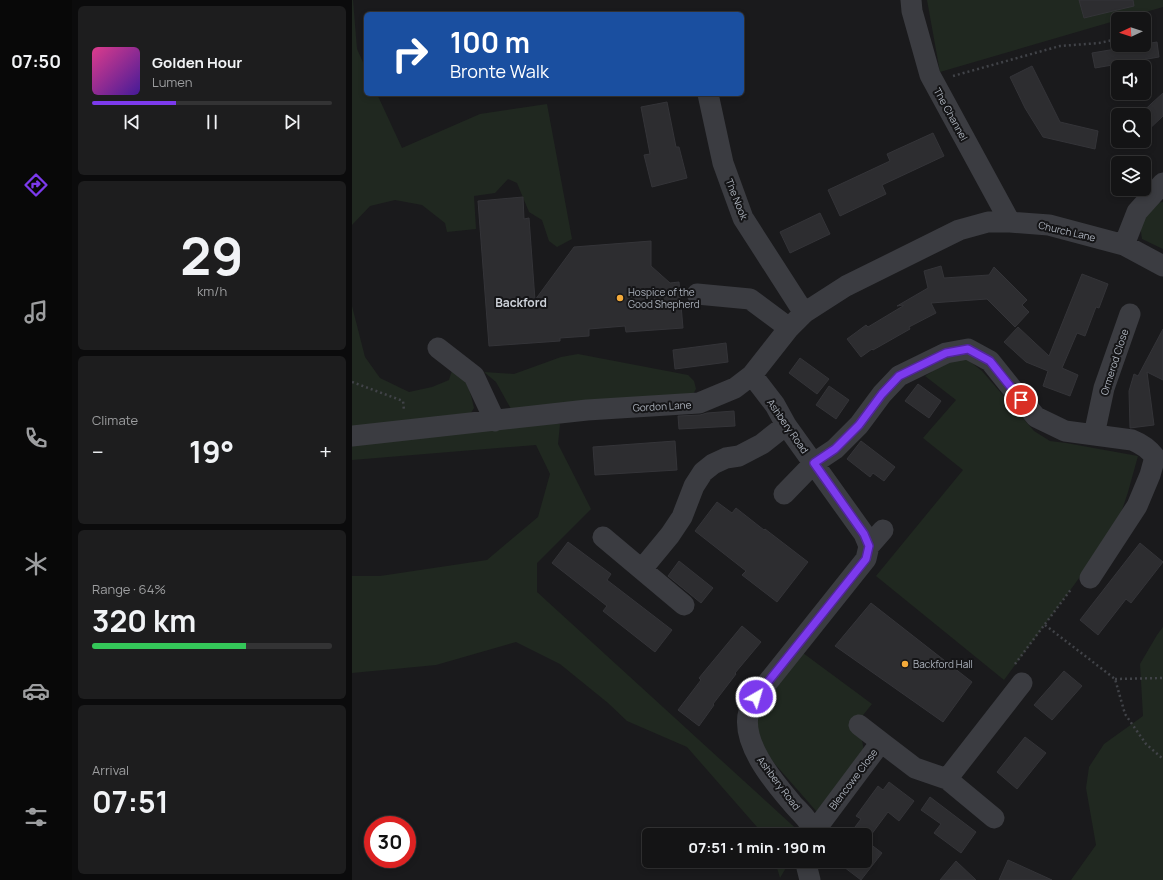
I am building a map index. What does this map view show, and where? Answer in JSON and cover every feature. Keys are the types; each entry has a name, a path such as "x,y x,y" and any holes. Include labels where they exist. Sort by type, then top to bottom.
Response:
{"street":[{"name":"The Channel","path":"911,0 914,18 930,75 1010,222"},
{"name":"The Nook","path":"708,96 723,163 743,218 804,313"},
{"path":"1124,245 1137,212 1161,187"},
{"name":"Gordon Lane","path":"352,436 587,410 699,403 734,388 752,375 789,328 804,313 846,286 958,230 988,222 1010,222"},
{"name":"Church Lane","path":"1010,222 1049,225 1124,245 1163,266"},
{"path":"698,294 750,299 789,328"},
{"name":"Ormerod Close","path":"1094,435 1104,388 1130,314"},
{"path":"438,348 474,376 495,421"},
{"path":"784,494 814,463 835,449 859,425 882,394 899,376 946,353 968,349 990,361 1036,417 1065,431 1132,440 1142,444 1150,450 1155,457 1150,475 1137,506 1090,578"},
{"name":"Ashbery Road","path":"752,375 864,534 869,546 866,559 862,565 756,697 749,711 748,726 753,746 763,766 801,814 810,828"},
{"path":"642,570 670,535 682,517 694,486 703,472 713,464 726,458 739,456 762,444 786,425"},
{"path":"869,546 883,530"},
{"path":"603,537 684,604"},
{"path":"947,779 1016,676"},
{"path":"859,725 881,742"},
{"name":"Blencowe Close","path":"813,828 822,821 881,742 915,768 947,779 994,818"},
{"path":"807,868 810,880"}],"path":[{"path":"934,82 1060,46 1099,43 1111,40"},
{"path":"352,382 403,401 407,430"},
{"path":"1016,676 1045,625 1072,588"},
{"path":"1045,625 1114,679 1125,714 1146,744 1163,759"},
{"path":"1114,679 1163,678"}],"shaded area":[{"path":"352,0 357,49 364,65 364,96 378,96 402,148 480,114 547,104 572,239 557,247 549,241 542,220 529,212 517,183 508,179 495,193 474,196 476,229 447,232 445,223 422,205 395,200 370,206 352,225"},
{"path":"927,0 1163,0 1163,7 1146,12 1111,12 1111,22 940,72"},
{"path":"1163,202 1163,249 1142,239 1140,225 1155,203"},
{"path":"352,306 365,357 380,378 409,392 432,387 449,380 453,367 465,381 471,396 474,408 467,419 352,428"},
{"path":"578,354 688,375 694,381 696,389 692,396 511,409 496,382 484,372 514,374 561,357"},
{"path":"951,359 967,359 982,371 1034,431 1050,441 1138,456 1120,516 1088,566 1004,680 876,576 963,470 923,438 956,400 925,376"},
{"path":"560,424 558,444 591,509 537,563 537,592 795,828 758,828 687,747 627,721 608,703 560,664 516,642 436,665 352,673 352,576 380,576 487,560 538,517 550,474 536,445 352,460 352,442"},
{"path":"1163,627 1163,880 1071,880 1096,845 1086,788 1089,767 1104,744 1143,716 1140,664"},
{"path":"803,653 872,704 851,730 862,740 864,751 817,812 774,763 762,745 757,719 762,707"},
{"path":"777,868 786,868 780,878"}],"building":[{"path":"1079,0 1133,0 1134,6 1084,18"},
{"path":"1157,42 1159,57 1142,60 1111,60 1111,65 1095,68 1092,53 1111,50 1111,52 1151,52 1151,43"},
{"path":"1032,66 1060,122 1098,131 1095,149 1043,137 1025,108 1010,77"},
{"path":"1163,93 1163,116 1151,127 1151,108 1147,108"},
{"path":"667,102 676,147 679,147 687,178 652,187 644,155 650,154 641,107"},
{"path":"933,133 944,156 882,185 886,194 840,216 828,190 890,161 887,154"},
{"path":"523,197 524,219 529,218 535,300 574,247 651,241 651,266 670,283 679,282 683,328 626,332 625,326 589,329 589,336 560,338 560,341 489,346 478,201"},
{"path":"820,213 830,234 790,253 780,232"},
{"path":"941,266 944,278 989,275 994,267 1027,300 1022,305 1029,312 1015,327 987,299 931,303 936,313 909,327 910,329 873,350 872,349 861,357 847,339 866,325 868,327 903,306 897,306 928,288 924,271"},
{"path":"1082,274 1108,284 1099,308 1096,307 1085,336 1077,333 1062,368 1078,375 1070,396 1043,386 1048,371 1026,362 1004,342 1018,327 1049,356"},
{"path":"1163,329 1163,380 1147,372 1154,425 1130,428 1129,391 1134,374 1138,376"},
{"path":"726,343 728,362 675,369 673,350"},
{"path":"800,358 829,379 817,394 789,373"},
{"path":"918,384 941,401 929,418 905,401"},
{"path":"829,386 849,400 836,419 816,405"},
{"path":"734,411 735,426 679,429 678,416"},
{"path":"675,441 677,470 595,475 593,447"},
{"path":"861,441 895,467 884,481 873,473 870,477 847,459"},
{"path":"717,502 732,513 736,508 808,562 777,602 742,575 746,571 695,531"},
{"path":"568,542 611,574 607,580 672,630 655,652 603,611 607,606 552,563"},
{"path":"1140,543 1163,562 1131,603 1126,599 1098,635 1080,620"},
{"path":"679,561 713,588 701,603 668,576"},
{"name":"Backford Hall","path":"871,603 972,682 943,722 835,646"},
{"path":"742,626 761,642 735,673 736,674 713,704 714,705 699,726 678,710 701,680 699,678"},
{"path":"1064,671 1082,686 1052,720 1034,705"},
{"path":"1025,737 1046,753 1017,789 997,772"},
{"path":"889,782 914,801 899,821 888,812 872,834 872,828 854,828 861,819 856,816 878,786 883,790"},
{"path":"930,797 976,832 961,853 934,833 941,824 921,810"},
{"path":"872,845 882,853 872,866"},
{"path":"1008,860 1052,880 999,880"},
{"path":"956,861 976,880 940,880"},
{"path":"845,868 870,868 861,880"}],"place":[{"name":"Hospice of the Good Shepherd","path":"620,298"},
{"name":"Backford Hall","path":"905,664"}],"district":[{"name":"Backford","path":"521,302"}],"route":[{"path":"756,697 866,559 869,546 864,534 814,463 835,449 859,425 882,394 899,376 946,353 968,349 990,361 1021,400"}]}
